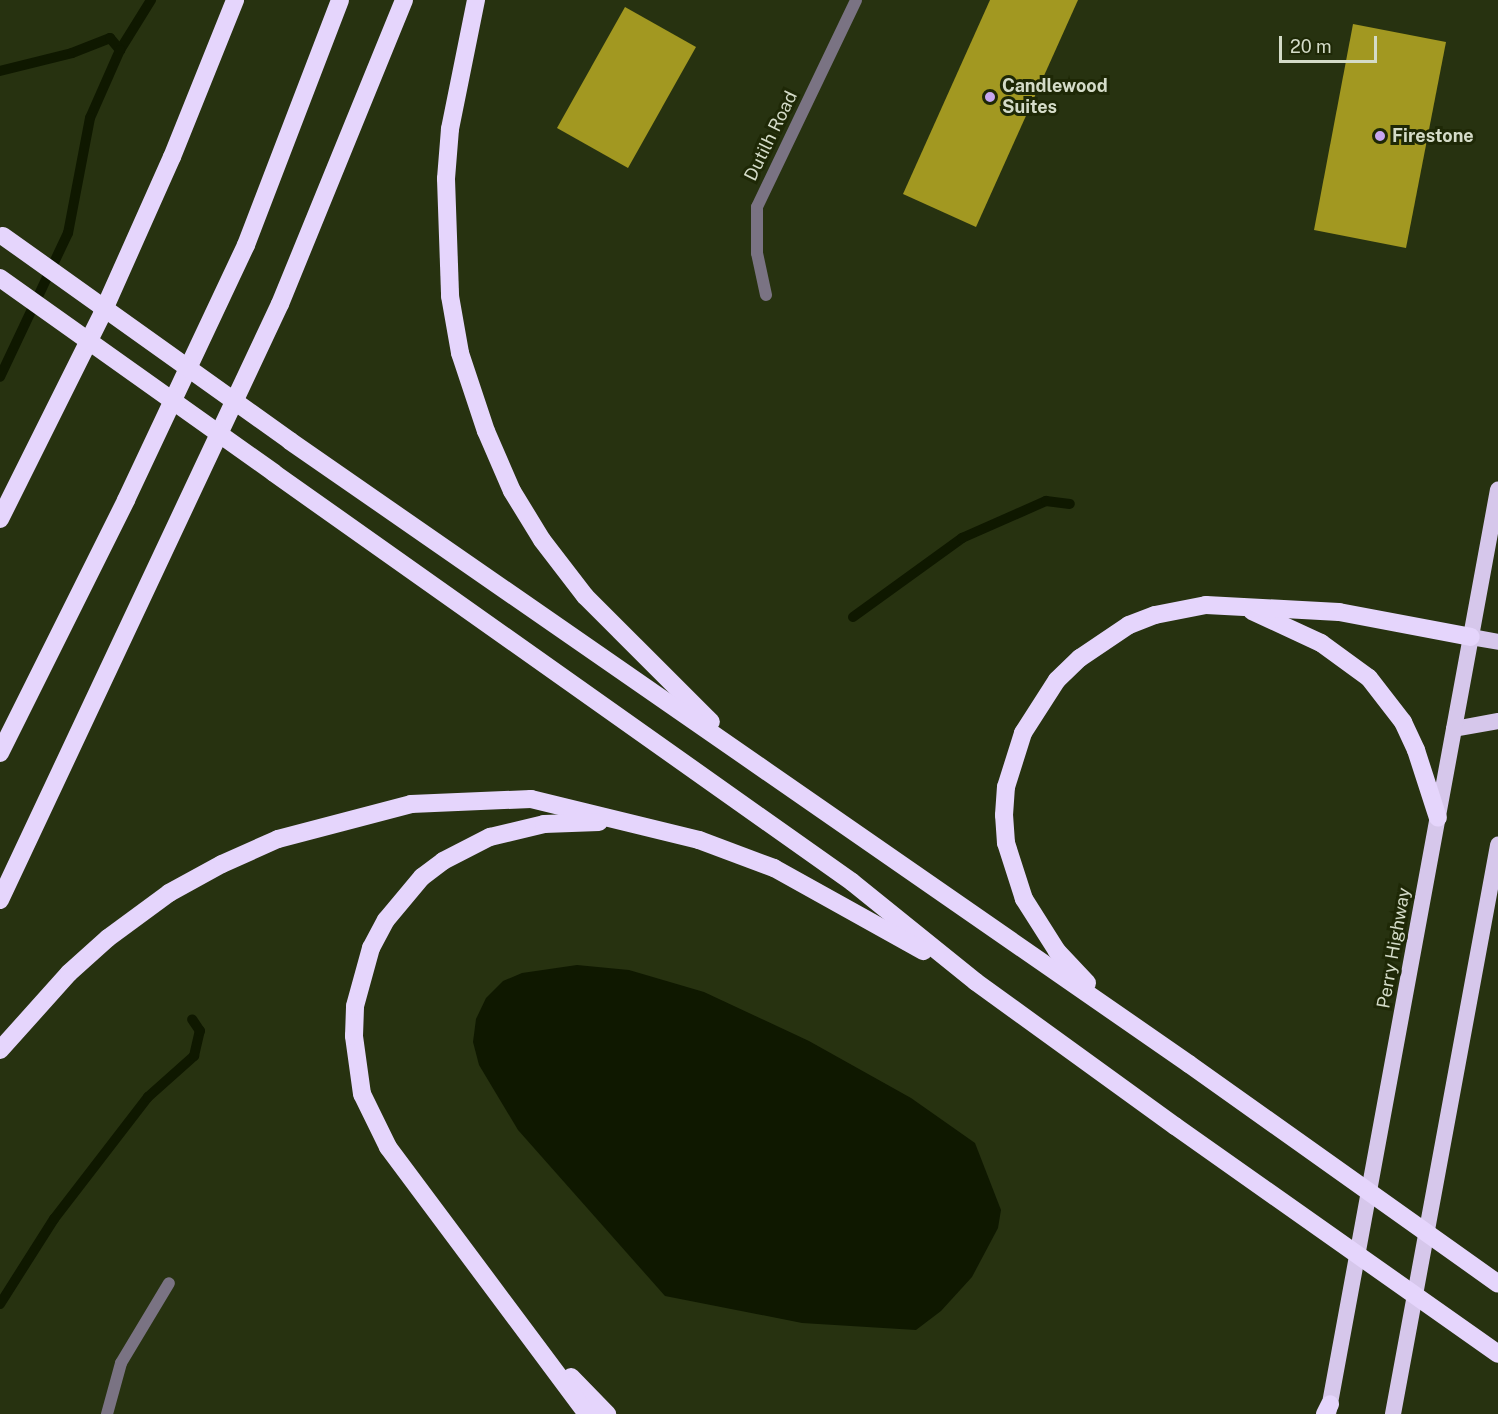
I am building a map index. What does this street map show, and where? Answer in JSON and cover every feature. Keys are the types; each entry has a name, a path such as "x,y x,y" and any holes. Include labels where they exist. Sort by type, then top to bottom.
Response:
{"highway":[{"path":"0,519 102,315 172,158 235,0"},
{"path":"0,753 126,500 246,245 340,0"},
{"path":"0,900 276,314 404,0"},
{"path":"476,0 450,129 445,229 450,296 460,353 486,431 512,491 542,540 585,596 738,749"},
{"path":"1,235 290,441 1131,1023 1498,1284"},
{"path":"0,278 852,882 976,982 1498,1354"},
{"name":"Perry Highway","path":"1328,1411 1498,490"},
{"path":"1131,1023 1056,951 1024,899 1006,843 1004,814 1013,759 1037,706 1056,680 1105,639 1155,615 1181,608 1233,605 1339,612 1498,642"},
{"path":"1233,605 1296,629 1369,678 1403,722 1416,750 1438,818"},
{"path":"1454,729 1498,721"},
{"path":"0,1050 31,1011 108,938 169,893 222,864 279,839 411,804 491,798 531,799 631,822 699,840 774,868 843,903 976,982"},
{"path":"587,1414 374,1122 355,1066 355,1006 361,977 371,948 402,897 436,866 465,848 544,824 631,822"},
{"path":"1393,1414 1498,845"},
{"path":"521,1326 607,1414"}],"street":[{"name":"Dutilh Road","path":"766,295 757,253 758,207 856,0"},
{"path":"107,1414 121,1363 169,1283"}],"shaded area":[{"path":"577,965 629,970 704,992 809,1041 911,1098 975,1143 1001,1210 998,1228 972,1277 941,1311 916,1330 802,1323 665,1296 518,1130 479,1065 473,1042 476,1019 486,998 503,981 522,973"}],"building":[{"name":"Candlewood Suites","path":"990,0 1078,0 976,227 903,194"},
{"path":"625,7 696,47 628,168 557,128"},
{"name":"Firestone","path":"1353,24 1446,42 1406,248 1314,230"}],"waterway":[{"path":"120,50 151,0"},
{"path":"0,71 72,53 110,38 120,50 90,118 68,233 0,377"},
{"path":"853,617 962,538 1046,501 1070,504"},
{"path":"0,1304 54,1219 148,1097 194,1056 200,1031 192,1019"}],"place":[{"name":"Candlewood Suites","path":"990,97"},
{"name":"Firestone","path":"1380,136"}]}
